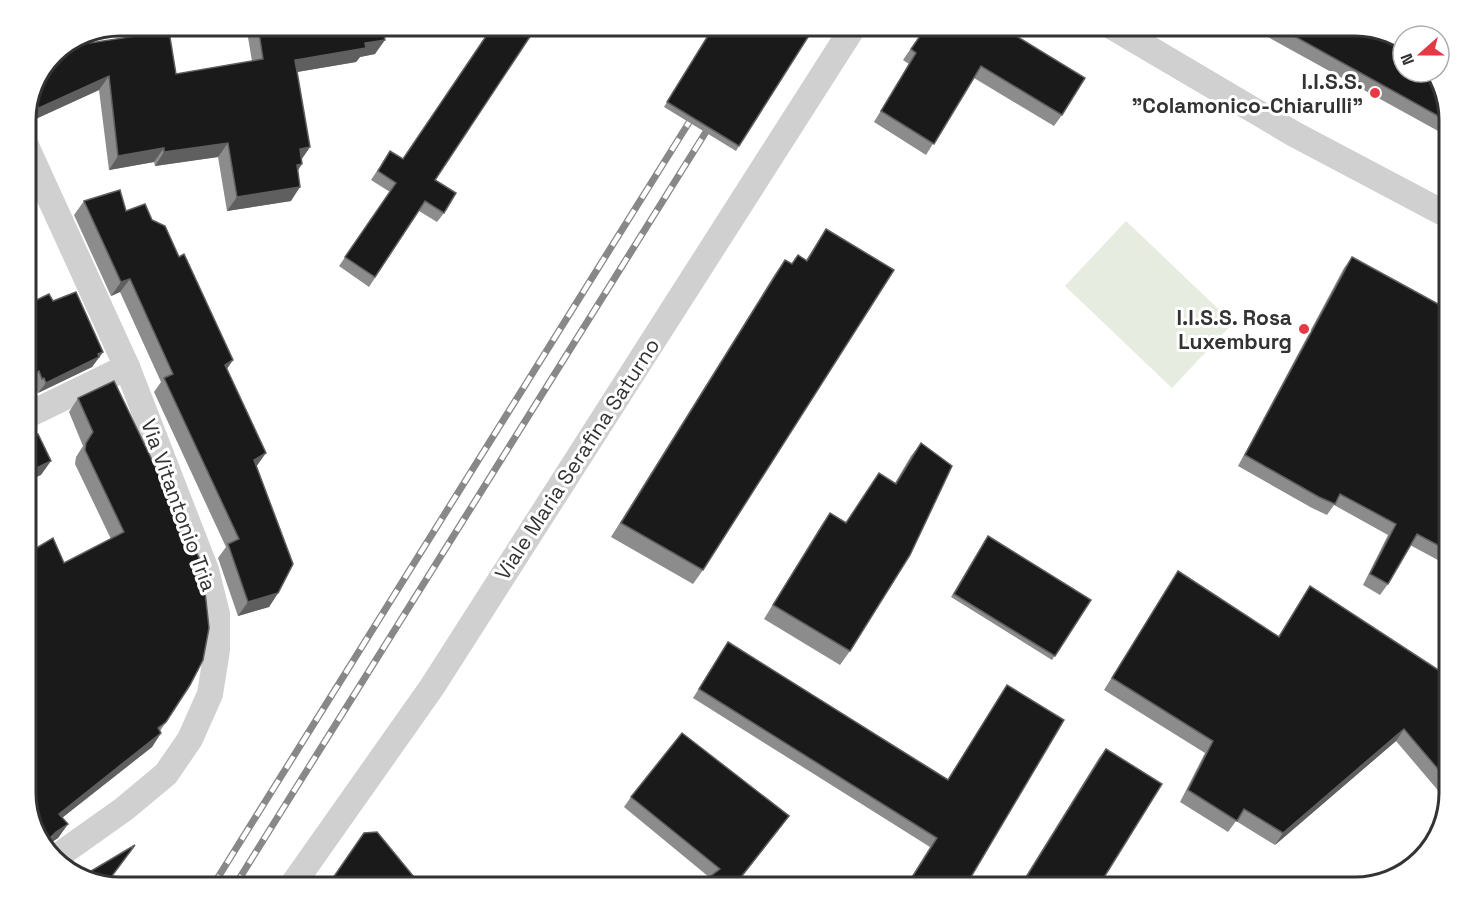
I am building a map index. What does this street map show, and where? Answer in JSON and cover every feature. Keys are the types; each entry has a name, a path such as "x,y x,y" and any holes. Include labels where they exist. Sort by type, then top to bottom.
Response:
{"street":[{"name":"Viale Maria Serafina Saturno","path":"299,877 432,687 848,36"},
{"path":"1128,36 1294,134 1439,211"},
{"name":"Via Vitantonio Tria","path":"36,168 127,367 206,570 217,614 217,650 210,694 190,739 166,774 124,809 62,853"},
{"path":"36,411 127,367"}],"shaded area":[{"path":"1126,221 1233,323 1172,388 1065,286"}],"building":[{"path":"136,36 170,36 176,74 263,59 260,36 384,36 385,40 365,43 366,48 295,60 310,147 300,149 302,164 297,165 300,187 237,197 228,143 164,152 164,148 118,156 109,76 39,108 38,106 42,88 50,73 73,50 90,42"},
{"path":"486,36 530,36 435,180 456,193 444,213 425,201 375,277 345,257 396,183 378,171 390,151 403,159"},
{"path":"708,36 809,36 739,146 667,102"},
{"path":"920,36 1016,36 1085,78 1062,115 981,66 934,144 881,111 916,53 911,49"},
{"path":"1294,36 1355,36 1377,39 1391,44 1391,84 1430,84 1435,93 1439,115"},
{"path":"120,190 126,211 145,204 152,220 165,226 179,257 184,254 233,360 225,365 266,453 254,460 293,564 278,593 248,602 228,544 239,539 164,378 173,374 130,279 121,282 84,201"},
{"path":"826,229 894,270 703,570 621,523 785,260 792,264 798,255 807,261"},
{"path":"1352,257 1439,305 1439,546 1417,534 1388,584 1370,574 1396,524 1340,494 1335,504 1319,497 1245,455"},
{"path":"76,292 103,352 98,354 99,357 46,383 39,371 36,372 36,300 49,294 53,301"},
{"path":"114,381 202,564 209,628 203,660 166,722 158,728 161,733 59,814 68,824 56,832 51,841 40,820 36,798 36,548 53,538 64,563 124,532 85,450 86,443 93,432 78,398"},
{"path":"38,434 51,461 36,468 36,435"},
{"path":"921,443 952,466 910,555 850,651 773,605 830,513 846,523 879,473 896,484"},
{"path":"988,536 1091,600 1055,656 954,594"},
{"path":"1178,571 1279,637 1310,586 1439,670 1439,770 1404,729 1283,833 1244,809 1237,821 1188,790 1213,741 1112,678"},
{"path":"728,642 948,780 1007,685 1064,720 971,877 912,877 937,838 699,689"},
{"path":"682,733 789,816 741,877 709,877 720,869 631,797"},
{"path":"1106,749 1162,784 1104,877 1026,877"},
{"path":"377,832 414,877 334,877 364,833"},
{"path":"135,845 112,876 90,872"}],"railway":[{"path":"218,877 698,108"},
{"path":"240,877 714,119"}],"place":[{"name":"I.I.S.S. \"Colamonico-Chiarulli\"","path":"1375,93"},
{"name":"I.I.S.S. Rosa Luxemburg","path":"1304,329"}]}
